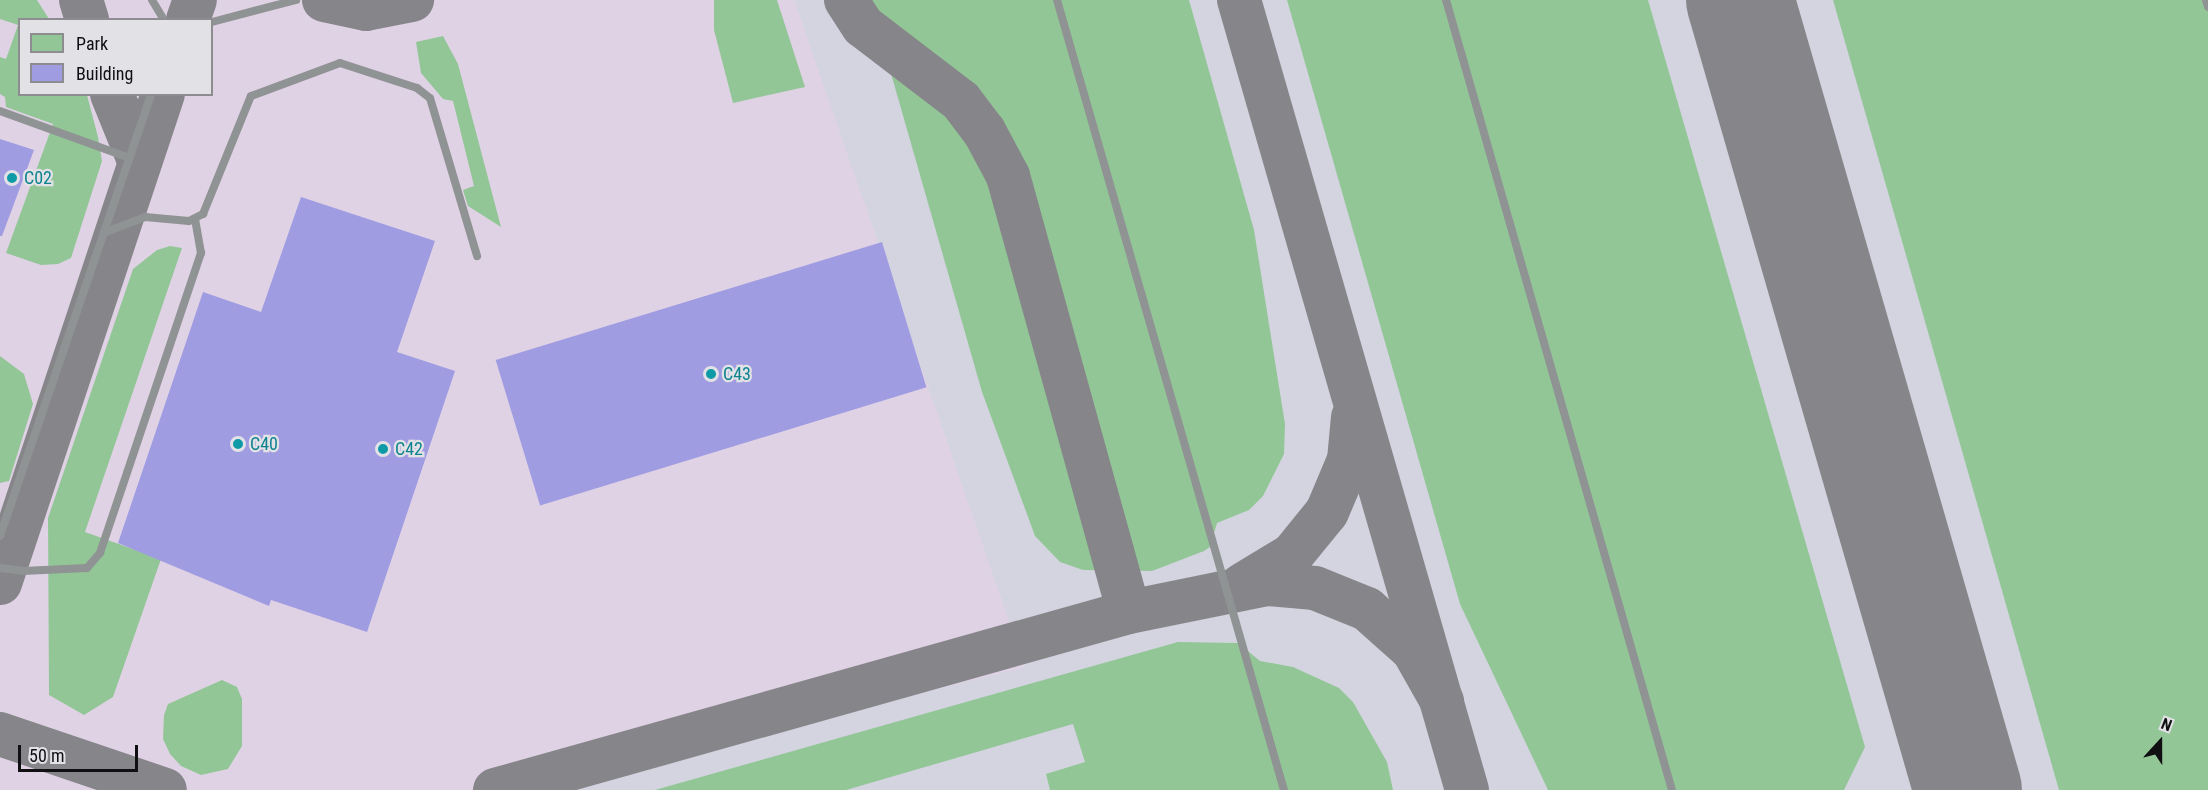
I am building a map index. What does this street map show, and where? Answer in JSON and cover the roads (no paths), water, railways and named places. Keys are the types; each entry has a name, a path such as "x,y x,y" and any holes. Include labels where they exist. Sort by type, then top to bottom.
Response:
{"lane":[{"path":"152,0 163,18"},
{"path":"213,22 296,0"},
{"path":"1057,0 1284,790"},
{"path":"1446,0 1672,790"},
{"path":"2206,0 2208,7"},
{"path":"0,568 23,572 87,568 100,554 201,253 195,220 214,197 251,96 340,63 417,88 430,98 477,256"},
{"path":"0,536 106,232 150,96"},
{"path":"0,111 130,158"},
{"path":"106,232 145,217 195,220"}],"place":[{"name":"C02","path":"12,178"},
{"name":"C43","path":"711,374"},
{"name":"C40","path":"238,444"},
{"name":"C42","path":"383,449"}]}
